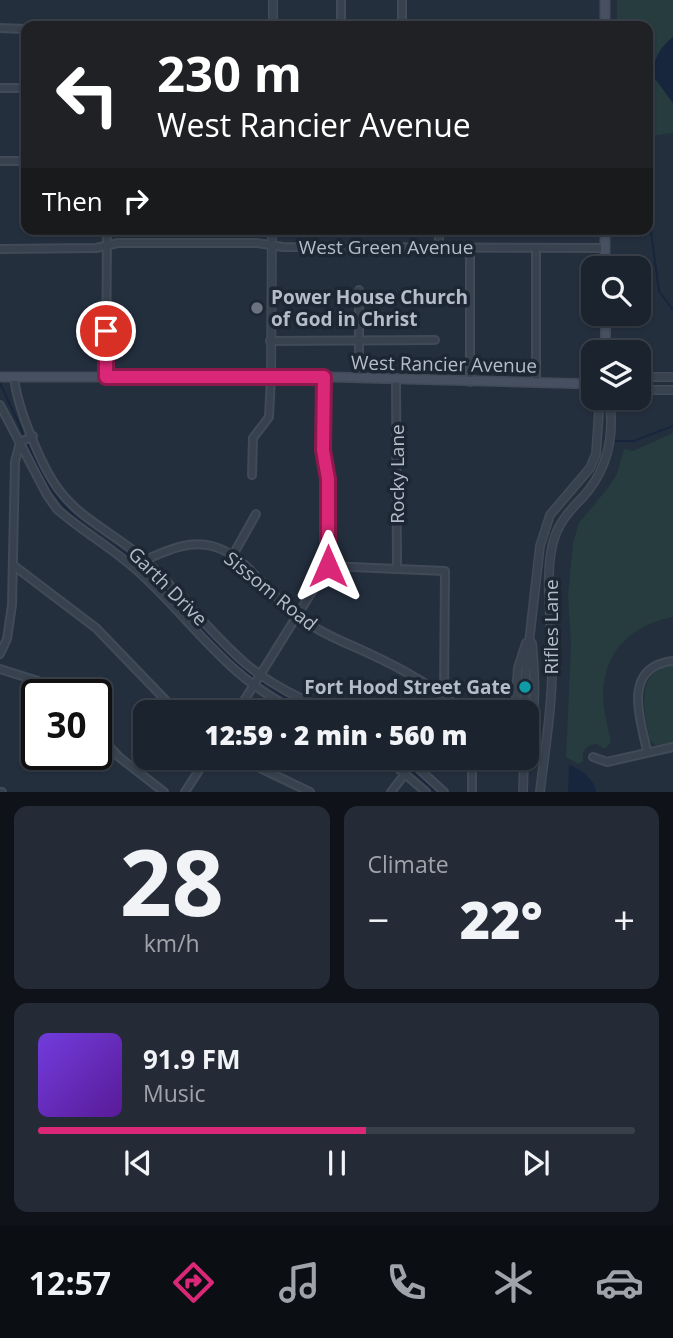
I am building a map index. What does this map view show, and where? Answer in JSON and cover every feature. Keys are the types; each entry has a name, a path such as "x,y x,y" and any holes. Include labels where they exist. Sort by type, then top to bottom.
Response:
{"main road":[{"path":"605,0 605,21"},
{"path":"605,235 605,256"},
{"path":"606,326 606,340"},
{"name":"West Rancier Avenue","path":"0,377 324,377 581,384"}],"street":[{"path":"272,0 273,21"},
{"path":"341,0 341,21"},
{"path":"402,0 402,21"},
{"path":"0,28 21,29"},
{"path":"0,88 21,89"},
{"path":"0,161 21,161"},
{"path":"106,377 107,235"},
{"path":"251,475 253,438 269,417 272,235"},
{"path":"439,235 439,247"},
{"name":"West Green Avenue","path":"0,249 257,243 605,248"},
{"path":"470,247 470,382"},
{"path":"536,247 536,383"},
{"path":"359,290 359,378"},
{"path":"270,341 435,340"},
{"name":"Garth Drive","path":"14,377 15,392 47,472 66,499 82,515 145,560 222,641 261,675 304,700"},
{"path":"245,700 328,566 328,479 323,450 324,377"},
{"path":"651,377 673,377"},
{"name":"Rocky Lane","path":"396,378 397,569"},
{"path":"651,390 673,390"},
{"path":"0,405 57,509 141,574 214,652 254,686 278,700"},
{"name":"Rifles Lane","path":"531,629 540,546 550,515 590,468 596,454 599,410"},
{"name":"Rifles Lane","path":"540,792 552,661 552,545 562,521 595,481 604,464 609,448 609,410"},
{"path":"20,442 33,436"},
{"path":"0,654 10,624 16,462 20,442"},
{"path":"233,555 257,514"},
{"name":"Sissom Road","path":"145,560 174,548 201,545 212,546 233,555 282,602 328,635 383,661 448,700"},
{"path":"13,565 96,628 165,700"},
{"path":"328,566 445,571 444,697"},
{"path":"522,700 531,629"},
{"path":"528,700 531,629"},
{"path":"531,629 535,670 534,700"},
{"path":"647,751 637,698 640,682 649,669 673,661"},
{"path":"0,669 32,679"},
{"path":"593,757 607,762 673,747"},
{"path":"112,749 164,792"},
{"path":"185,792 199,770"},
{"path":"264,770 310,792"},
{"path":"400,770 426,792"},
{"path":"420,770 444,792"},
{"path":"472,770 472,792"},
{"path":"523,792 524,770"},
{"path":"391,792 405,774"}],"green space":[{"path":"617,0 673,0 673,133 653,135 653,21 617,21"},
{"path":"673,433 673,617 633,633 615,652 605,678 603,694 611,742 605,749 597,744 588,747 584,751 583,761 578,764 566,757 571,645 568,596 573,543 579,523 617,474 624,449 633,451"},
{"path":"667,664 673,664 673,743 655,745 650,740 644,697 650,678"}],"water":[{"path":"673,37 673,103 653,76 658,54"},
{"path":"569,765 587,776 596,792 568,792"}],"waterway":[{"path":"651,235 659,291 673,310"},
{"path":"0,383 24,435"},
{"path":"614,441 634,441 673,426"},
{"path":"28,443 44,477 66,508 145,569 227,655 254,677"},
{"path":"262,682 289,700"},
{"path":"411,770 436,792"}],"place":[{"name":"Power House Church of God in Christ","path":"257,308"},
{"name":"Fort Hood Street Gate","path":"525,687"}],"route":[{"path":"106,331 106,377 324,377 323,450 328,472 328,566"}]}
